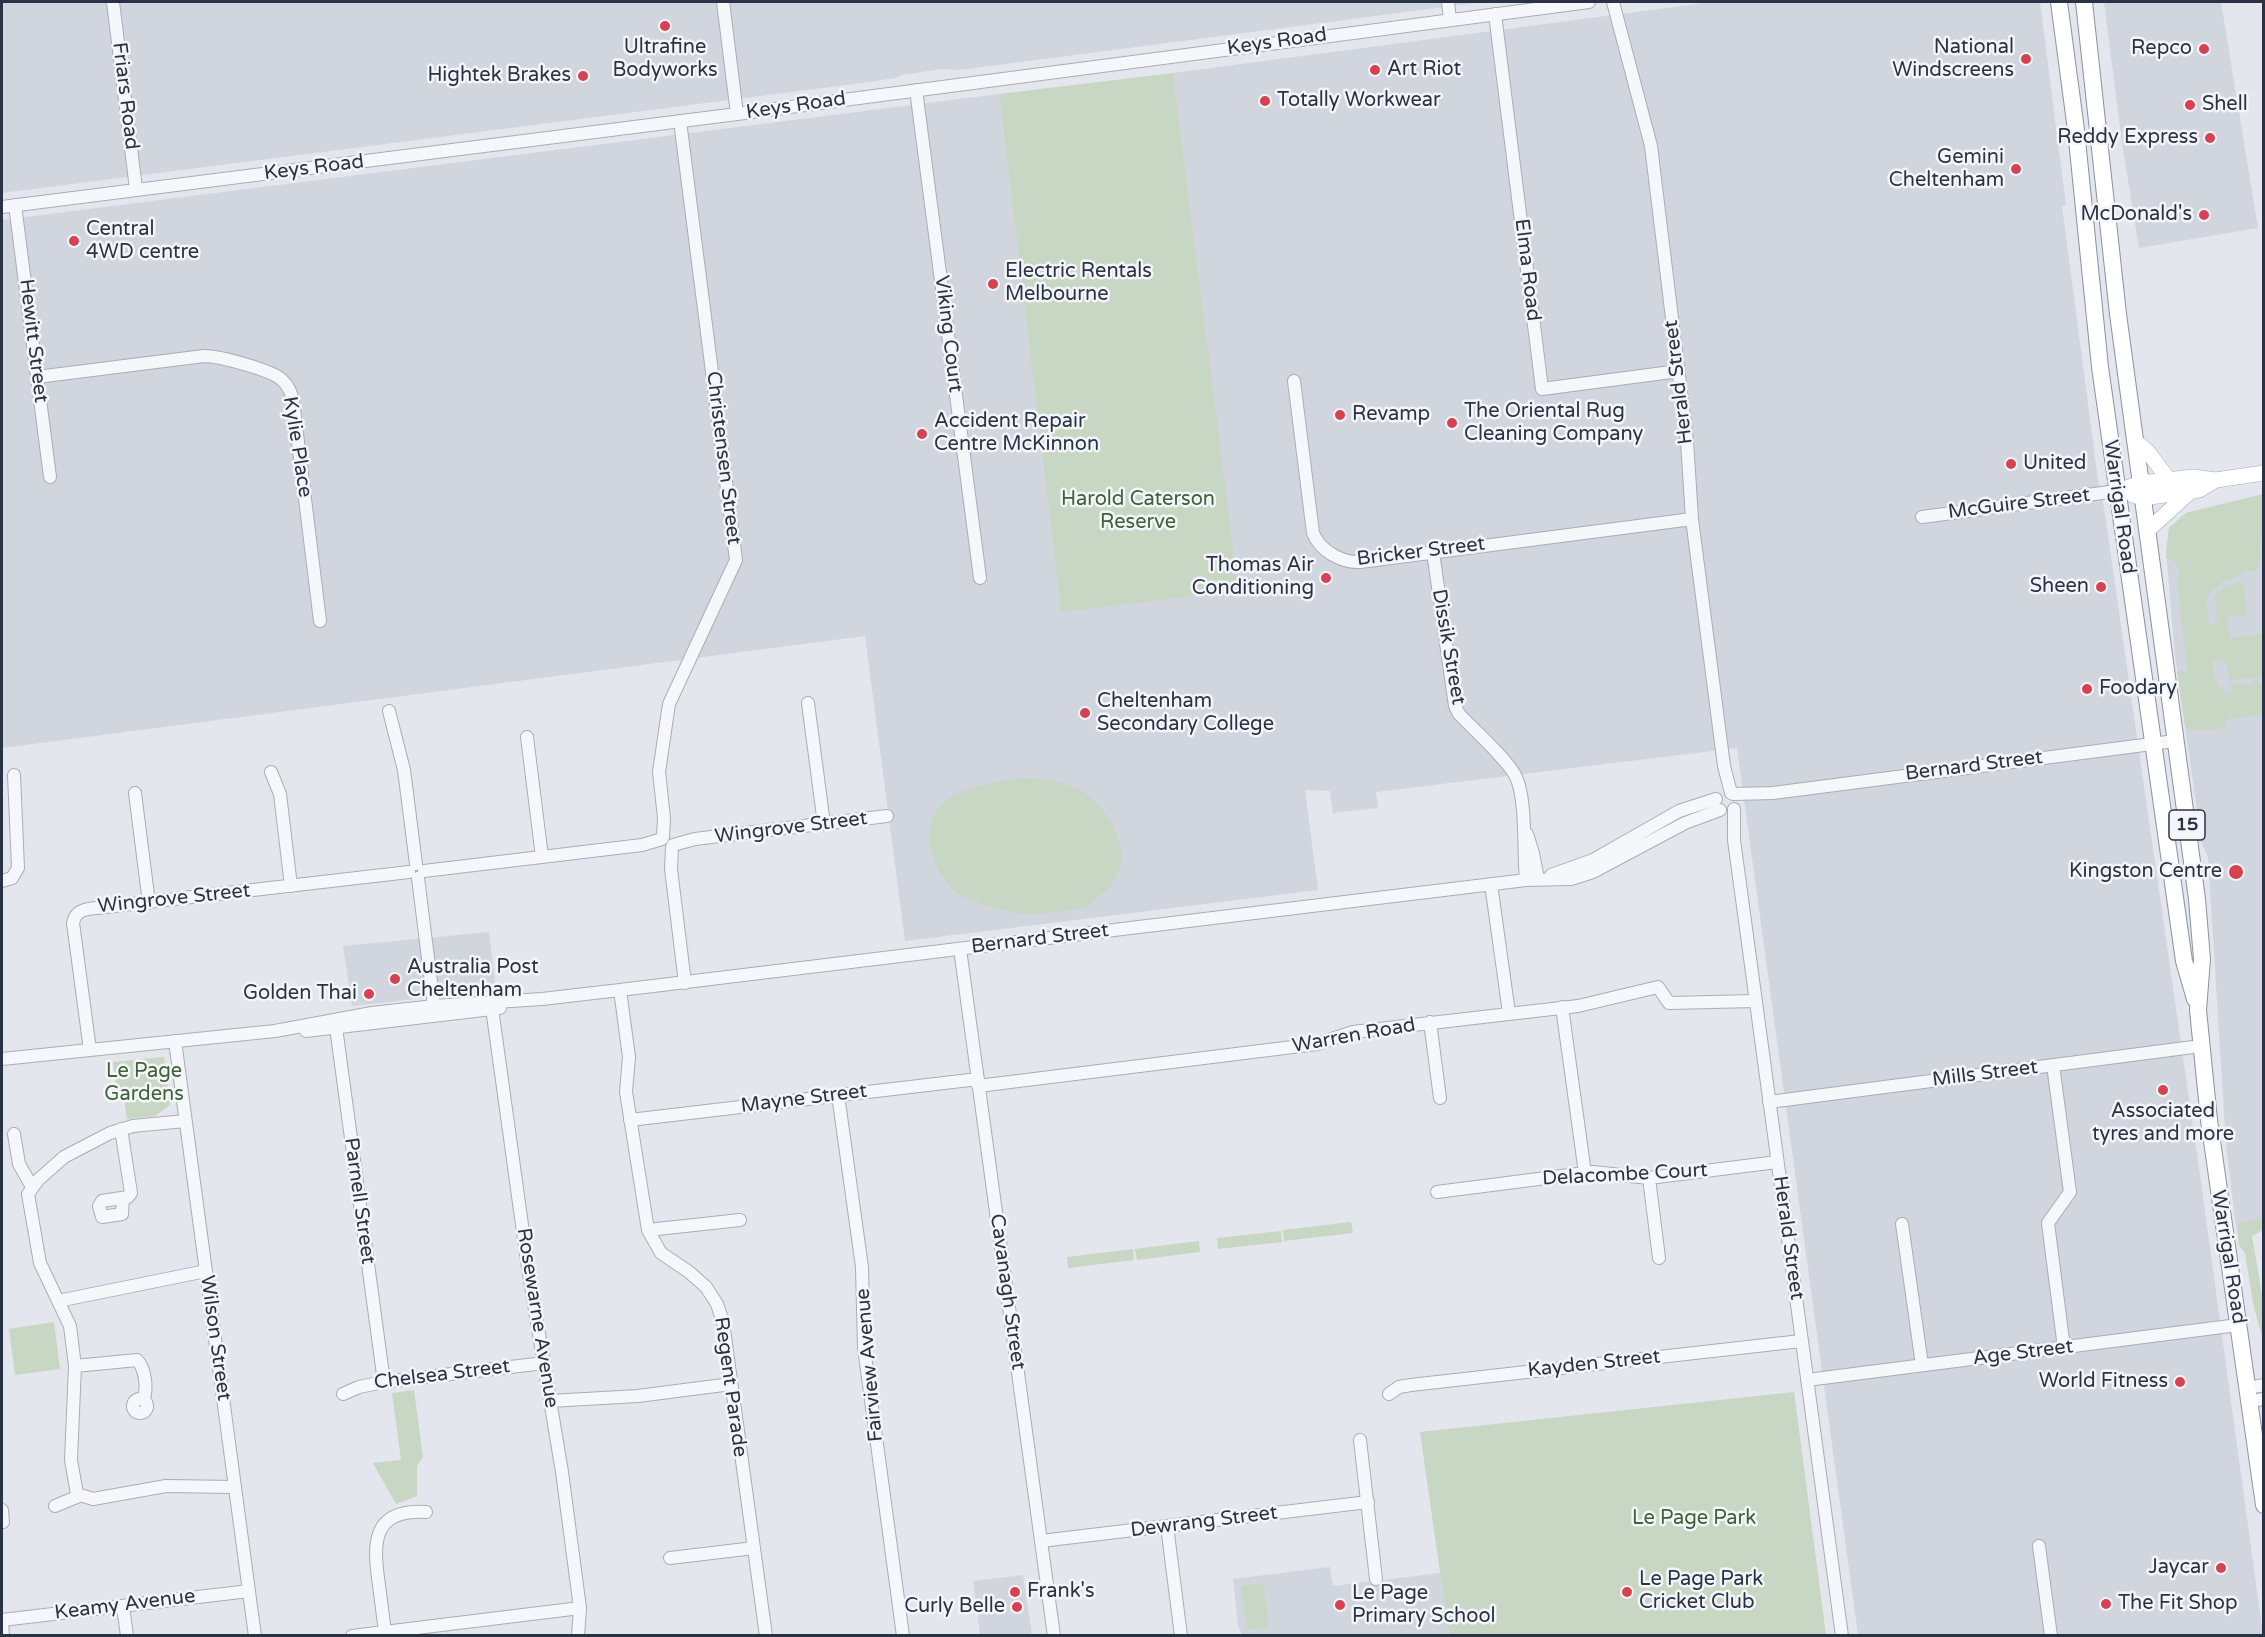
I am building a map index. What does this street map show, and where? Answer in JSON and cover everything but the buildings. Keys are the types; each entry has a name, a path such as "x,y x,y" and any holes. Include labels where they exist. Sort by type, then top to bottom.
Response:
{"highway":[{"name":"Warrigal Road","path":"2059,2 2076,130 2094,320 2117,491 2184,961 2198,1010"},
{"name":"Warrigal Road","path":"2084,2 2118,314 2197,899 2202,959 2198,1010 2213,1155 2238,1325 2256,1393 2264,1504"}],"main road":[{"path":"2135,441 2148,452 2169,480"},
{"path":"2142,491 2169,480 2193,477 2216,480 2264,473"},
{"path":"2117,491 2191,491 2199,490 2216,480"},
{"path":"2148,530 2191,491"}],"street":[{"name":"Friars Road","path":"113,2 136,189"},
{"path":"723,2 737,114"},
{"path":"1448,2 1450,20"},
{"name":"Keys Road","path":"2,207 737,114 1589,2"},
{"name":"Herald Street","path":"1613,2 1651,146 1687,441 1692,519 1727,802 1842,1635"},
{"name":"Elma Road","path":"1496,14 1542,389 1679,371"},
{"name":"Viking Court","path":"916,90 980,578"},
{"name":"Christensen Street","path":"680,121 736,560 669,704 659,772 685,983"},
{"name":"Hewitt Street","path":"15,205 50,477"},
{"name":"Kylie Place","path":"37,376 204,356 218,357 272,373 280,378 290,391 293,401 320,621"},
{"name":"Bricker Street","path":"1294,381 1313,529 1318,543 1340,558 1353,562 1692,519"},
{"name":"McGuire Street","path":"1922,517 2117,491"},
{"name":"Dissik Street","path":"1433,552 1455,706 1459,714 1514,774 1519,787 1524,827 1533,853 1532,879"},
{"path":"808,703 824,824"},
{"path":"389,711 404,770 435,1010"},
{"path":"527,737 542,856"},
{"name":"Bernard Street","path":"2,1059 335,1024 372,1013 492,1005 685,983 1532,879 1593,860 1618,848 1660,820 1679,811 1773,793 2175,741"},
{"path":"271,772 280,794 291,886"},
{"path":"2,881 12,878 18,868 14,775"},
{"path":"135,792 149,903"},
{"name":"Wingrove Street","path":"90,1050 74,919 76,914 88,909 887,816"},
{"path":"1491,884 1509,1013"},
{"name":"Cavanagh Street","path":"960,949 1053,1635"},
{"name":"Warren Road","path":"978,1082 1317,1044 1353,1032 1578,1006 1658,987 1669,1003 1755,1001"},
{"name":"Regent Parade","path":"620,990 629,1057 626,1087 648,1230 651,1239 661,1253 699,1280 717,1304 723,1322 766,1635"},
{"name":"Rosewarne Avenue","path":"492,1005 528,1268 580,1608 578,1635"},
{"path":"1562,1007 1585,1173"},
{"path":"1430,1022 1440,1098"},
{"name":"Parnell Street","path":"335,1024 384,1382"},
{"name":"Wilson Street","path":"175,1041 255,1635"},
{"name":"Mills Street","path":"1770,1102 2201,1046"},
{"path":"2053,1065 2070,1192 2048,1223 2064,1348"},
{"name":"Mayne Street","path":"630,1120 838,1095 978,1082"},
{"name":"Fairview Avenue","path":"838,1095 862,1267 864,1348 903,1635"},
{"path":"79,1496 75,1489 70,1460 75,1366 70,1326 40,1263 28,1199 32,1187 64,1157 121,1129 153,1123 172,1113 185,1115"},
{"path":"121,1129 131,1193 128,1197 123,1198"},
{"path":"14,1134 21,1170 32,1187"},
{"name":"Delacombe Court","path":"1437,1192 1585,1173 1599,1172 1649,1178 1777,1162"},
{"path":"1649,1178 1659,1258"},
{"path":"648,1230 740,1220"},
{"path":"1902,1224 1922,1365"},
{"path":"58,1300 206,1271"},
{"name":"Age Street","path":"1807,1380 2238,1325"},
{"name":"Kayden Street","path":"1389,1394 1411,1385 1801,1341"},
{"path":"75,1366 137,1360 143,1371 146,1392 143,1400"},
{"name":"Chelsea Street","path":"343,1394 359,1387 384,1382 544,1362"},
{"path":"550,1401 638,1396 732,1384"},
{"path":"1360,1440 1376,1579"},
{"path":"55,1506 79,1496 93,1499 166,1486 235,1482"},
{"name":"Dewrang Street","path":"1041,1541 1368,1502"},
{"path":"385,1632 375,1542 382,1528 395,1517 409,1512 426,1512"},
{"path":"1167,1526 1181,1635"},
{"path":"2039,1546 2051,1635"},
{"path":"670,1558 754,1548"},
{"name":"Keamy Avenue","path":"2,1621 249,1591"},
{"path":"123,1606 126,1635"},
{"path":"352,1635 580,1608"},
{"path":"2,1621 3,1635"}],"shaded area":[{"path":"2,2 1483,2 959,70 943,69 854,84 2,193"},
{"path":"1712,2 2040,2 2066,205 2062,206 2098,480 2104,508 2200,1175 2263,1635 1858,1635 1737,748 1376,792 1378,808 1333,813 1330,791 1305,790 1318,890 905,941 865,636 2,748 2,220 999,94 1061,611 1237,591 1173,73"},
{"path":"2104,2 2221,2 2258,228 2139,248 2122,143"},
{"name":"Kingston Centre","path":"2263,494 2264,1223 2236,1227 2226,1145 2208,857 2202,844 2175,656 2166,551 2169,528 2186,513"},
{"path":"489,932 496,990 352,1006 343,946"},
{"name":"Le Page Primary School","path":"1330,1567 1333,1586 1440,1573 1449,1635 1242,1635 1238,1625 1233,1579"},
{"path":"1023,1575 1032,1635 980,1635 973,1581"}],"green space":[{"name":"Harold Caterson Reserve","path":"1173,73 1238,591 1061,612 999,94"},
{"path":"2263,494 2263,539 2259,542 2261,559 2256,570 2243,572 2239,577 2223,581 2206,597 2209,625 2217,622 2215,595 2227,585 2243,582 2247,615 2227,617 2230,638 2263,634 2263,677 2230,680 2225,660 2213,659 2214,670 2218,684 2230,694 2235,693 2230,686 2240,684 2250,686 2254,679 2263,686 2263,715 2227,719 2225,728 2188,731 2185,727 2177,671 2182,670 2188,677 2178,589 2179,569 2173,560 2166,558 2169,528 2186,513"},
{"path":"1021,778 1053,781 1083,792 1104,812 1112,825 1121,853 1120,867 1115,880 1087,906 1072,910 1022,914 1001,910 974,901 955,891 938,868 932,854 930,827 934,815 942,804 955,795 971,789"},
{"name":"Le Page Gardens","path":"164,1057 170,1105 155,1116 127,1119 123,1092 117,1092 113,1062"},
{"path":"2263,1219 2263,1230 2252,1236 2263,1301 2263,1340 2253,1303 2245,1253 2239,1245 2237,1228 2239,1223"},
{"path":"1351,1222 1353,1233 1284,1241 1283,1230"},
{"path":"1281,1231 1282,1242 1218,1249 1217,1238"},
{"path":"1199,1241 1200,1252 1137,1260 1135,1249"},
{"path":"1133,1249 1134,1260 1068,1268 1067,1257"},
{"path":"54,1322 60,1369 15,1375 9,1329"},
{"path":"414,1390 423,1457 417,1466 417,1496 396,1504 373,1463 401,1460 392,1393"},
{"name":"Le Page Park","path":"1794,1392 1826,1635 1449,1635 1420,1432"},
{"path":"1263,1583 1269,1627 1247,1630 1241,1586"}],"place":[{"name":"Ultrafine Bodyworks","path":"665,26"},
{"name":"Repco","path":"2204,49"},
{"name":"National Windscreens","path":"2026,59"},
{"name":"Art Riot","path":"1375,70"},
{"name":"Hightek Brakes","path":"583,76"},
{"name":"Totally Workwear","path":"1265,101"},
{"name":"Shell","path":"2190,105"},
{"name":"Reddy Express","path":"2210,138"},
{"name":"Gemini Cheltenham","path":"2016,169"},
{"name":"McDonald's","path":"2204,215"},
{"name":"Central 4WD centre","path":"74,241"},
{"name":"Electric Rentals Melbourne","path":"993,284"},
{"name":"Revamp","path":"1340,415"},
{"name":"The Oriental Rug Cleaning Company","path":"1452,423"},
{"name":"Accident Repair Centre McKinnon","path":"922,434"},
{"name":"United","path":"2011,464"},
{"name":"Thomas Air Conditioning","path":"1326,578"},
{"name":"Sheen","path":"2101,587"},
{"name":"Foodary","path":"2087,689"},
{"name":"Cheltenham Secondary College","path":"1085,713"},
{"name":"Kingston Centre","path":"2236,872"},
{"name":"Australia Post Cheltenham","path":"395,979"},
{"name":"Golden Thai","path":"369,994"},
{"name":"Associated tyres and more","path":"2163,1090"},
{"name":"World Fitness","path":"2180,1382"},
{"name":"Jaycar","path":"2221,1568"},
{"name":"Frank's","path":"1015,1592"},
{"name":"Le Page Park Cricket Club","path":"1627,1592"},
{"name":"The Fit Shop","path":"2106,1604"},
{"name":"Le Page Primary School","path":"1340,1605"},
{"name":"Curly Belle","path":"1017,1607"}]}
